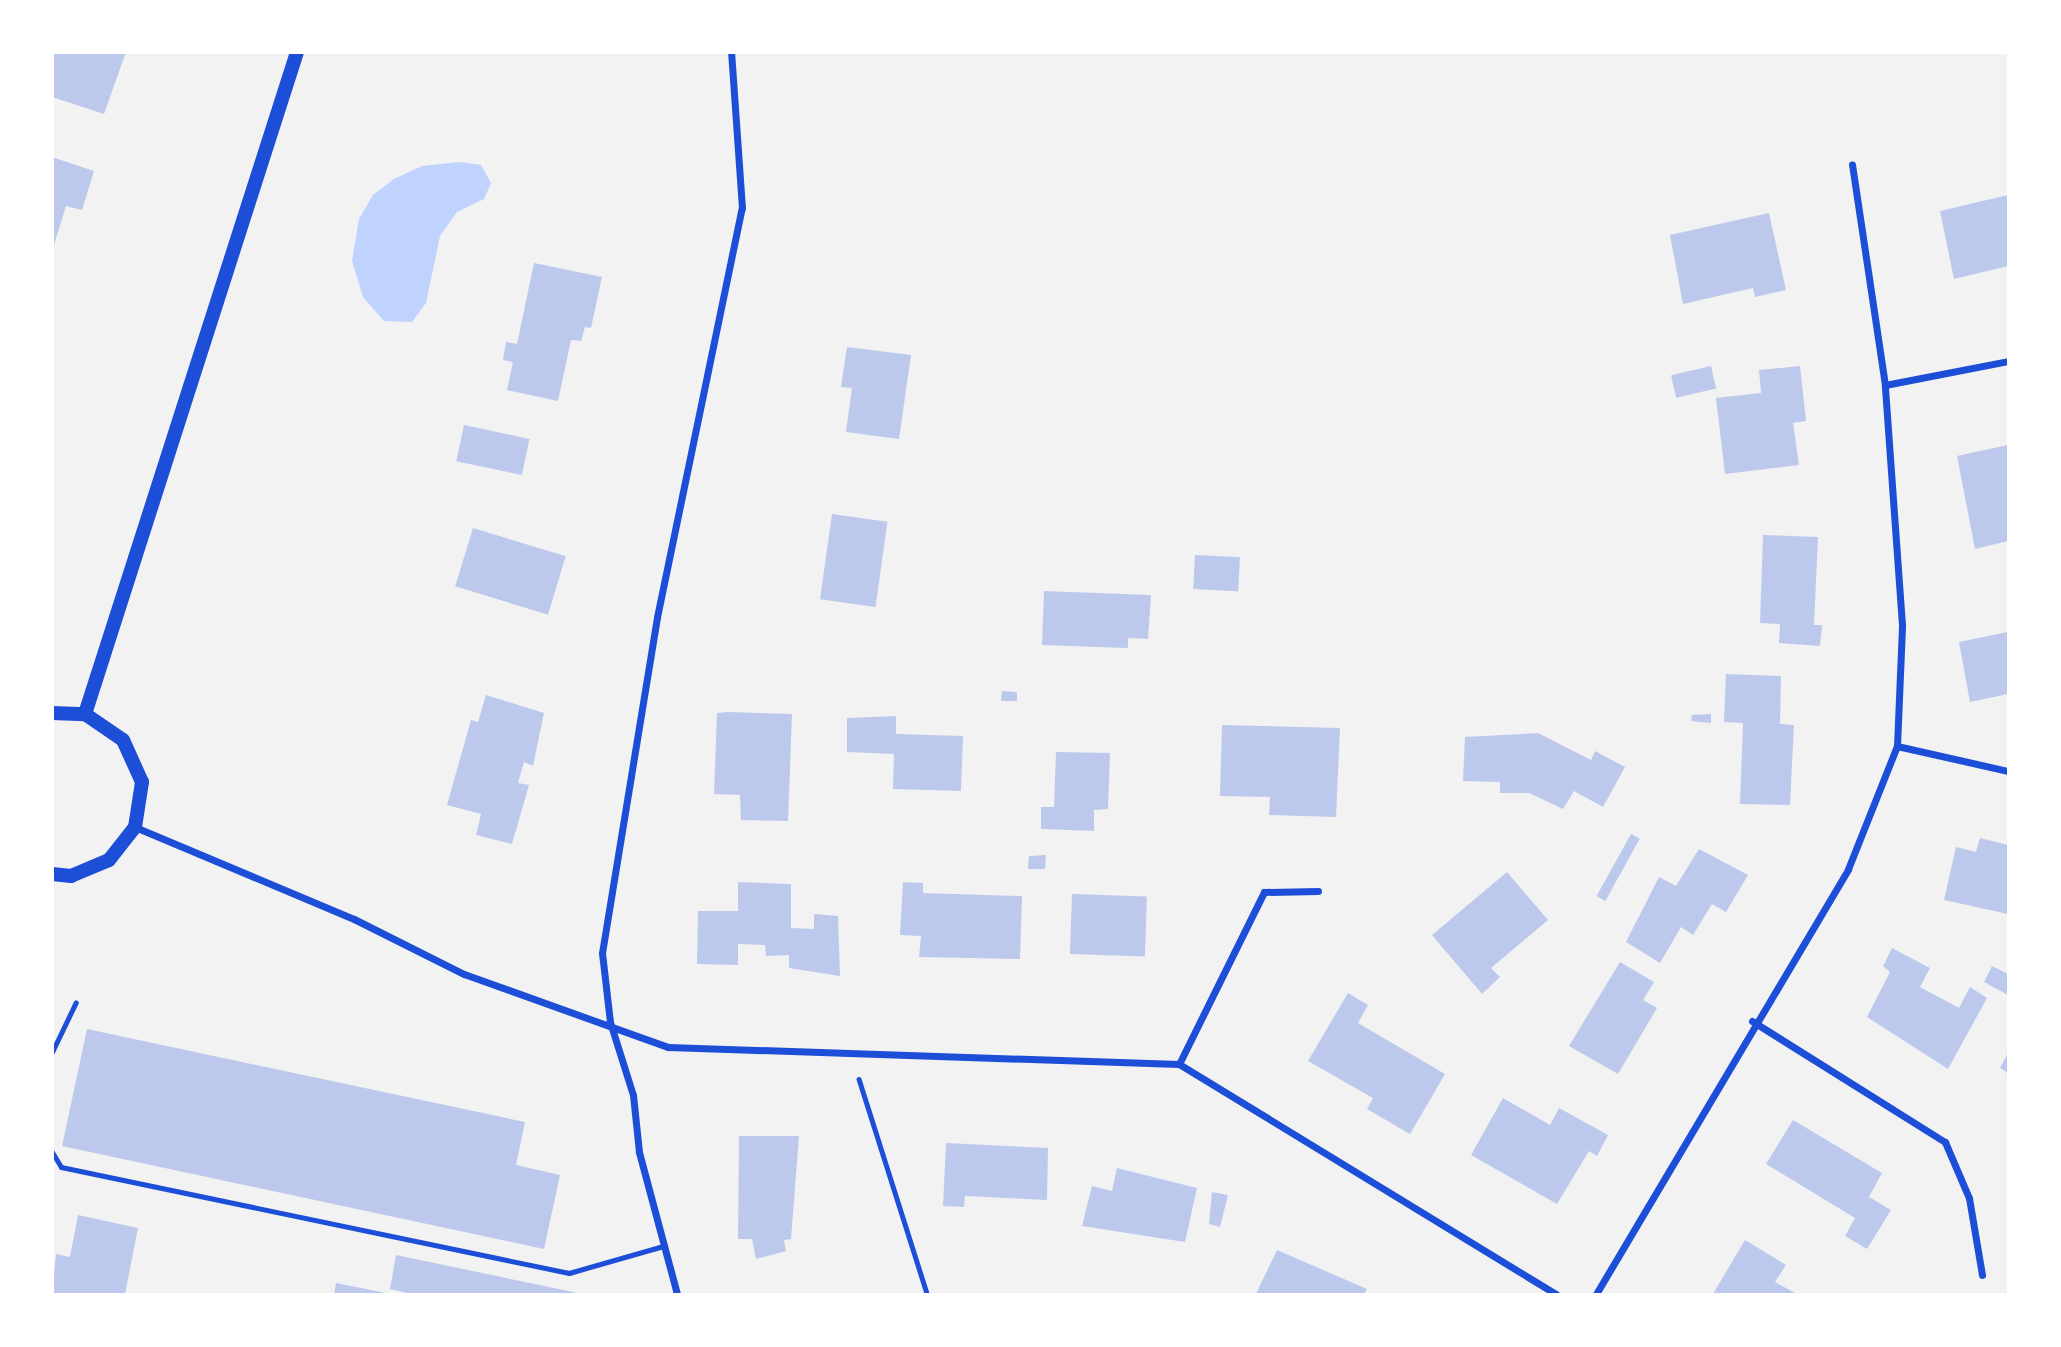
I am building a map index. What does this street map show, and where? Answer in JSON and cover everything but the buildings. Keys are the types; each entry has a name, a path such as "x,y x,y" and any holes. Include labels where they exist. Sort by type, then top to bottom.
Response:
{"main road":[{"path":"85,714 297,52"},
{"path":"52,713 85,714 123,740 142,782 135,827 109,860 71,876 52,874"}],"street":[{"path":"677,1294 639,1152 633,1095 610,1022 602,953 657,617 743,208 732,52"},
{"path":"1596,1294 1752,1021 1848,869 1897,746 1902,625 1885,385 1852,164"},
{"path":"1885,385 2008,361"},
{"path":"1897,746 2008,771"},
{"path":"135,827 354,919 464,974 610,1022 668,1047 733,1053 849,1048 1179,1064 1556,1294"},
{"path":"1179,1064 1264,892 1318,891"},
{"path":"1752,1021 1945,1142 1969,1198 1982,1275"}],"lane":[{"path":"52,1052 76,1002"},
{"path":"52,1152 61,1167 569,1273 663,1246"}],"path":[{"path":"849,1048 928,1294"}],"water":[{"path":"460,162 481,165 491,183 484,199 457,212 440,236 426,303 412,322 384,321 363,297 352,261 359,219 373,195 394,179 422,166"}]}
